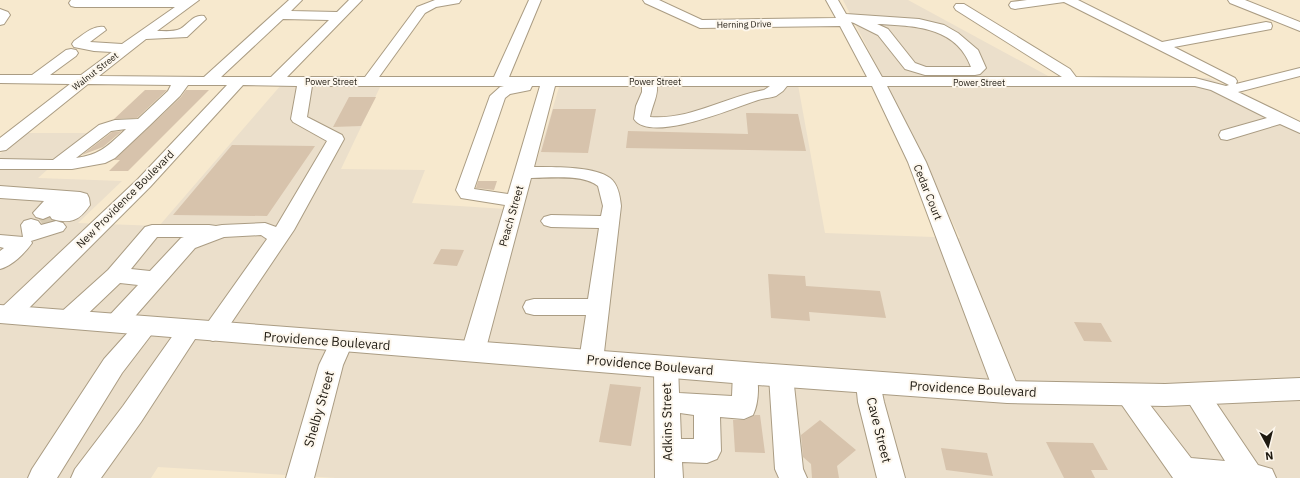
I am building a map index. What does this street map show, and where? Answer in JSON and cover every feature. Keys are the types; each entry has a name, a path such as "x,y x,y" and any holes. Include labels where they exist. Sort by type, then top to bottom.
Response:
{"highway":[{"name":"Providence Boulevard","path":"4,314 201,331 666,366 868,383 1007,392 1128,396 1197,395 1300,389"}],"street":[{"path":"208,81 296,0"},
{"path":"275,81 356,0"},
{"path":"449,13 456,0"},
{"path":"369,80 421,10 433,4 456,0"},
{"path":"500,80 535,0"},
{"name":"Herning Drive","path":"649,0 700,24 848,20 919,23 939,28 953,36 973,53 979,68 974,71 925,71 910,66"},
{"name":"Cedar Court","path":"832,0 848,20 876,82 917,162 1007,392"},
{"path":"1015,5 1060,0"},
{"path":"1069,0 1240,86"},
{"path":"1234,0 1300,27"},
{"path":"75,3 190,2"},
{"name":"Walnut Street","path":"0,146 124,48 190,2"},
{"path":"960,7 1065,72 1072,82"},
{"path":"0,13 4,15 0,21"},
{"path":"278,15 339,16"},
{"path":"142,35 177,38 200,19"},
{"path":"848,20 883,32 910,66 898,75 898,82"},
{"path":"1160,46 1266,26"},
{"path":"98,30 79,44 94,47 124,48"},
{"path":"36,79 71,53"},
{"path":"1224,91 1300,72"},
{"name":"Power Street","path":"0,79 184,81 500,80 548,84 649,81 1196,82 1208,84 1224,91 1300,128"},
{"name":"New Providence Boulevard","path":"4,314 144,182 240,80"},
{"path":"0,164 76,164 100,160 109,154 176,93 177,88 184,81"},
{"path":"86,478 132,414 279,237 336,139 299,119 305,81"},
{"path":"649,81 650,92 644,106 642,119 646,121 668,122 693,118 755,96 769,93 778,89 781,81"},
{"path":"515,201 468,194 464,190 498,96 505,90 548,84"},
{"name":"Peach Street","path":"473,352 548,84"},
{"path":"1226,135 1282,119"},
{"path":"58,164 105,128 115,125 143,123"},
{"path":"76,164 71,171 103,174"},
{"path":"523,172 585,174 604,181 609,190 612,206 591,361"},
{"path":"0,192 46,222"},
{"path":"551,221 610,222"},
{"path":"0,241 46,222"},
{"path":"0,262 46,222"},
{"path":"67,320 116,275 152,231 265,229 279,237"},
{"path":"115,324 188,243 222,230"},
{"path":"116,275 155,279"},
{"path":"534,307 598,307"},
{"path":"42,478 113,366 147,326"},
{"name":"Shelby Street","path":"300,478 331,365 341,342"},
{"name":"Adkins Street","path":"666,366 669,478"},
{"path":"666,402 744,408 745,373"},
{"path":"781,376 791,475"},
{"name":"Cave Street","path":"868,383 871,402 891,478"},
{"path":"1197,395 1256,477"},
{"path":"1128,396 1186,474 1256,477"},
{"path":"668,450 707,451 707,405"}],"shaded area":[{"path":"843,0 908,0 1050,77 1209,78 1300,122 1300,478 336,478 158,467 151,478 0,478 0,154 25,133 89,133 38,178 122,181 78,223 159,226 281,85 381,85 341,169 425,170 412,203 522,210 560,84 798,85 825,233 960,238 887,86"}],"building":[{"path":"145,90 167,90 137,118 114,119"},
{"path":"186,90 209,90 128,171 109,171 120,160 114,160 181,97"},
{"path":"349,97 376,97 361,126 333,127"},
{"path":"553,109 596,109 588,153 541,152"},
{"path":"746,113 798,114 806,151 626,148 628,131 748,134"},
{"path":"122,131 103,147 82,155 112,132"},
{"path":"232,145 315,146 267,216 173,215"},
{"path":"478,181 497,181 494,190 476,188"},
{"path":"441,249 464,250 457,266 433,264"},
{"path":"768,274 805,276 806,286 880,291 886,318 809,312 810,321 771,318"},
{"path":"1074,322 1101,323 1112,342 1084,341"},
{"path":"610,384 641,387 631,446 599,442"},
{"path":"755,415 760,415 765,453 735,452 733,420 745,420"},
{"path":"820,420 856,450 837,466 839,478 812,478 811,464 803,457 801,435"},
{"path":"1046,442 1093,443 1108,470 1091,470 1095,478 1064,478"},
{"path":"941,448 987,453 993,476 946,470"}],"tunnel":[{"path":"44,226 59,215"}]}
